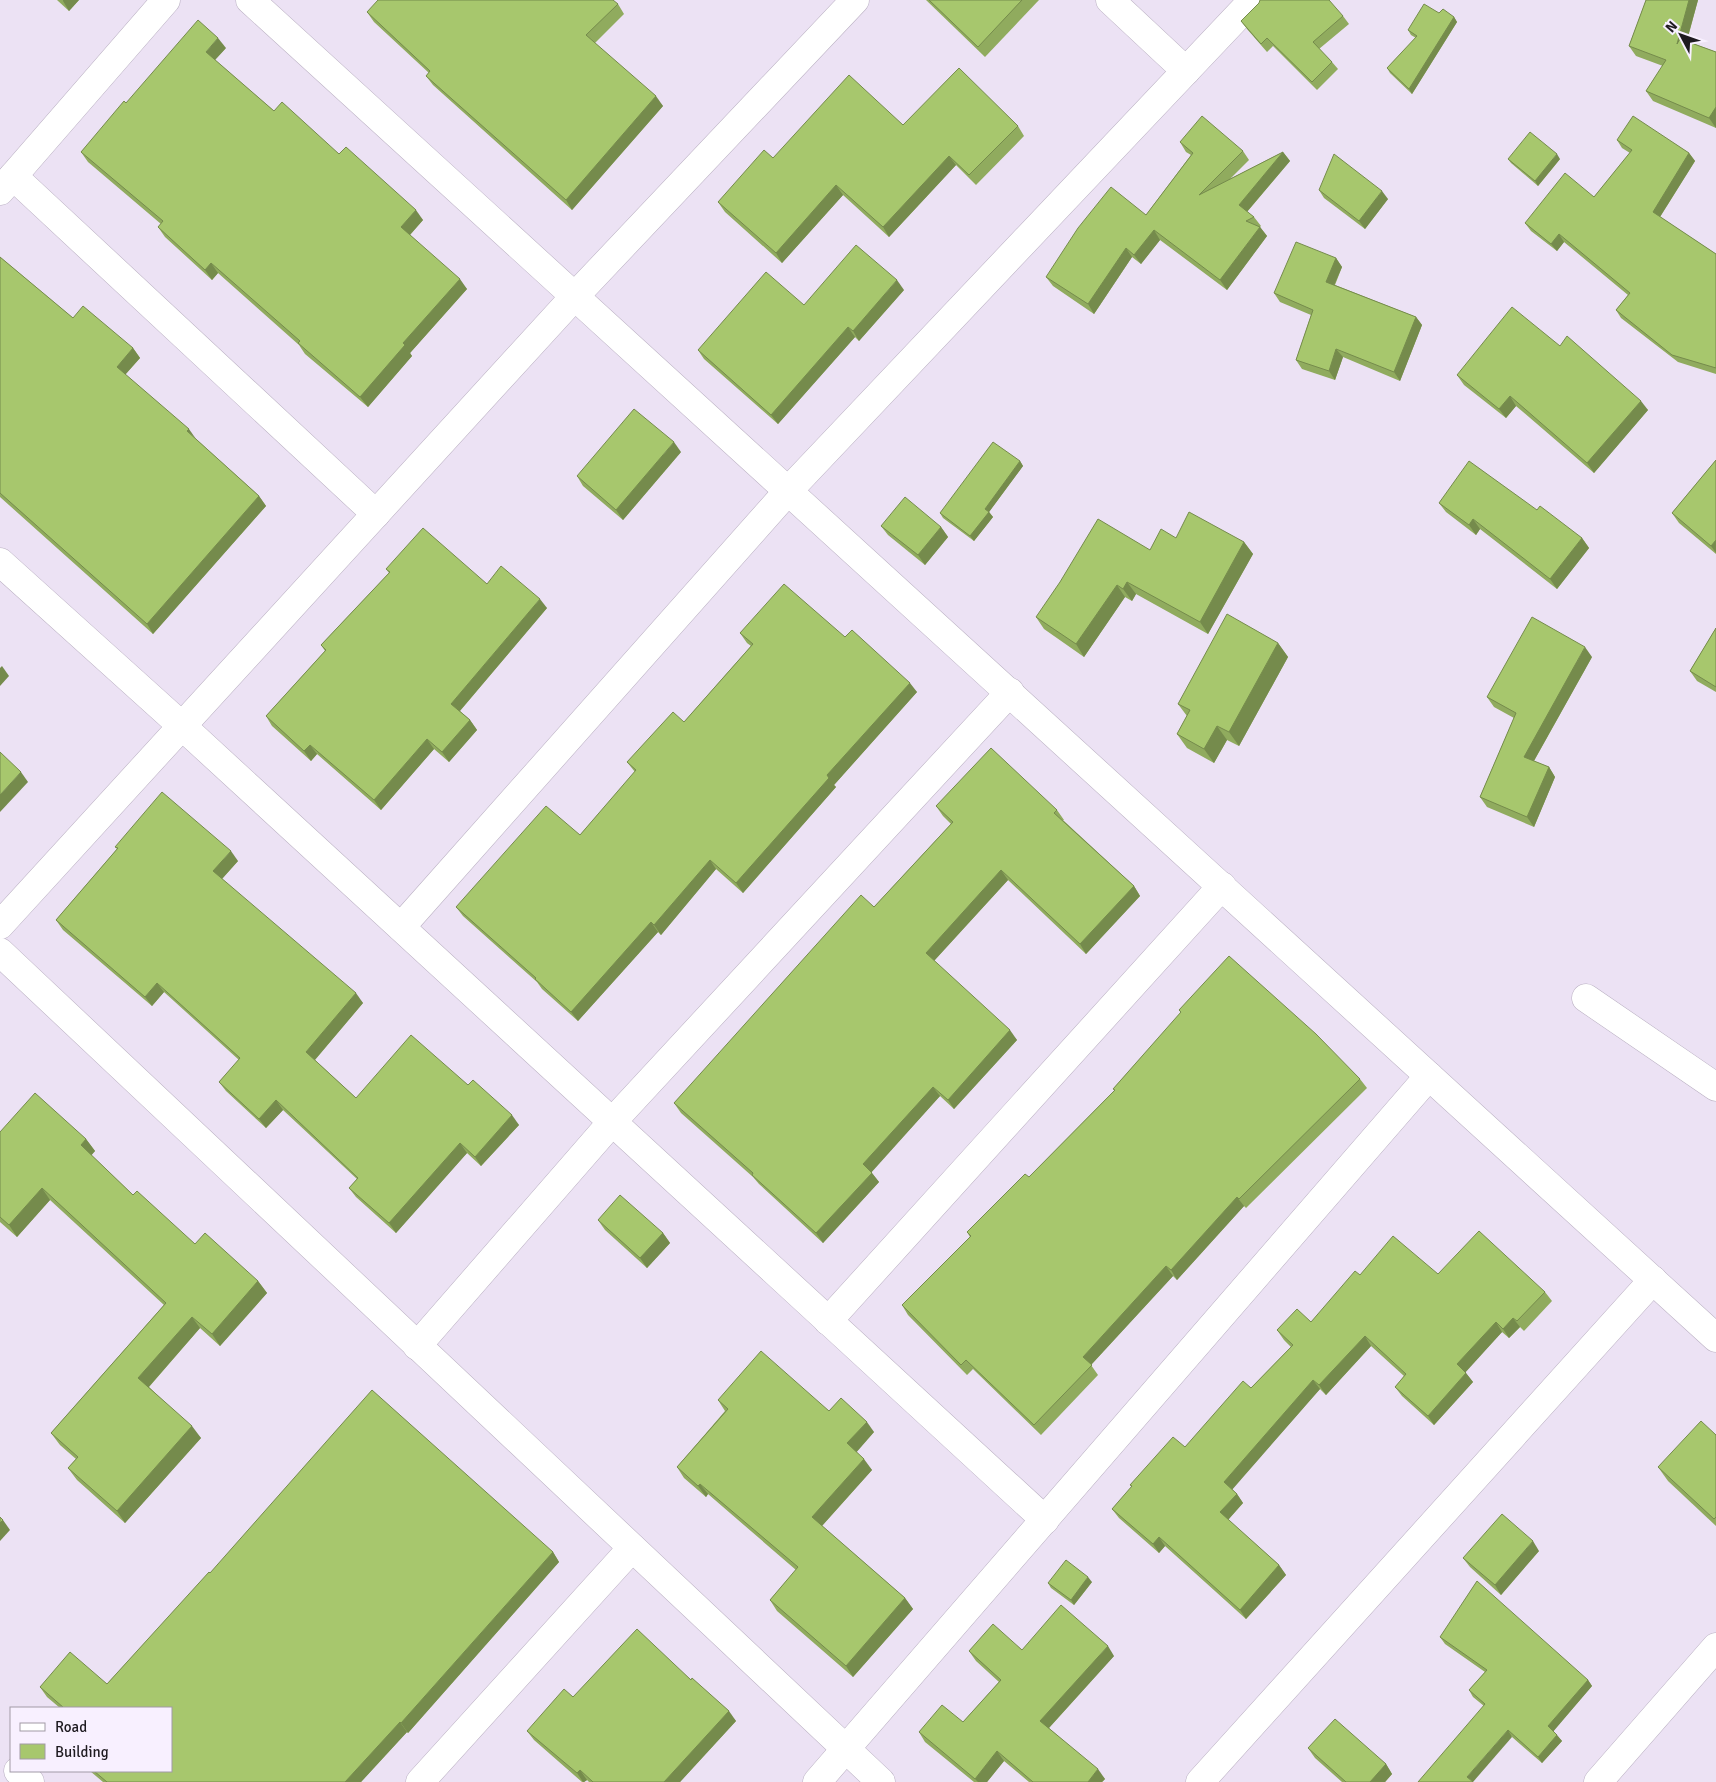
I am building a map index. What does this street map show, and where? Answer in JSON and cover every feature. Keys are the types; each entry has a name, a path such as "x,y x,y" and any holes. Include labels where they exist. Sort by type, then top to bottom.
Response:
{"street":[{"path":"166,0 7,183 376,514"},
{"path":"250,0 1716,1338"},
{"path":"0,925 575,296 855,0"},
{"path":"1110,0 1186,71"},
{"path":"401,927 788,491 1253,0"},
{"path":"0,562 182,726 1045,1520"},
{"path":"417,1346 612,1122 1010,692"},
{"path":"828,1321 1222,886"},
{"path":"0,952 881,1782"},
{"path":"1586,998 1716,1087"},
{"path":"817,1782 1429,1076"},
{"path":"1200,1782 1653,1280"},
{"path":"420,1782 632,1548"},
{"path":"1598,1782 1716,1647"},
{"path":"0,1754 10,1764"},
{"path":"19,1772 30,1782"}],"building":[{"path":"378,0 613,0 618,4 586,35 656,96 566,200 426,76 430,71 367,12"},
{"path":"929,0 1022,0 978,47"},
{"path":"1260,0 1329,0 1343,16 1313,42 1332,62 1312,82 1267,38 1261,44 1241,21"},
{"path":"1646,0 1689,0 1677,44 1680,39 1716,52 1716,107 1709,118 1646,91 1666,60 1629,46"},
{"path":"1424,4 1439,13 1443,9 1454,17 1409,89 1387,68 1417,36 1408,30"},
{"path":"198,20 218,38 206,52 274,111 282,102 339,154 346,147 416,210 401,227 460,279 403,343 405,345 360,397 298,343 300,341 211,263 205,270 158,227 163,221 81,152 124,101 126,103"},
{"path":"959,68 1018,126 969,175 949,156 883,227 836,185 776,253 718,202 764,150 773,158 849,75 903,125"},
{"path":"1202,116 1243,151 1199,195 1283,152 1239,205 1254,217 1246,221 1260,227 1220,280 1154,230 1134,255 1126,248 1088,304 1046,277 1078,228 1111,187 1146,215 1193,153 1180,142"},
{"path":"1633,116 1689,153 1653,212 1716,254 1716,368 1672,355 1616,310 1630,293 1559,234 1551,244 1525,223 1565,173 1594,197 1632,150 1617,140"},
{"path":"1530,132 1557,154 1535,181 1508,159"},
{"path":"1334,154 1382,191 1359,221 1319,190"},
{"path":"1296,242 1336,258 1326,282 1416,317 1394,372 1336,349 1329,371 1296,360 1313,310 1274,293"},
{"path":"856,245 897,280 853,331 848,327 771,415 698,350 766,272 804,305"},
{"path":"0,257 73,318 83,306 133,348 117,367 189,429 187,431 259,496 147,624 0,493"},
{"path":"1512,307 1560,346 1567,336 1641,401 1587,463 1510,396 1499,409 1457,375"},
{"path":"634,409 674,442 616,510 577,476"},
{"path":"993,442 1020,461 985,509 989,512 970,536 940,513"},
{"path":"1716,460 1716,540 1711,546 1672,513"},
{"path":"1469,461 1537,510 1540,506 1582,538 1550,579 1473,519 1469,525 1439,503"},
{"path":"905,497 941,527 918,555 881,526"},
{"path":"1189,512 1244,542 1200,622 1127,582 1123,589 1117,585 1076,644 1036,617 1060,582 1098,519 1150,550 1161,529 1176,538"},
{"path":"423,528 487,584 501,566 540,599 451,704 470,720 442,752 427,739 374,800 310,745 304,751 266,716 326,650 321,645 390,572 386,569"},
{"path":"784,584 845,637 852,630 910,683 827,775 829,778 736,883 710,860 654,925 651,922 571,1012 536,978 456,907 546,806 580,835 636,770 627,762 673,712 684,722 753,644 740,633"},
{"path":"1227,614 1278,643 1229,732 1217,726 1204,749 1177,734 1190,710 1178,704"},
{"path":"1532,617 1585,647 1524,757 1549,767 1527,817 1480,797 1516,713 1487,697"},
{"path":"1716,628 1716,687 1690,671"},
{"path":"991,748 1057,810 1054,813 1134,886 1080,944 1001,870 926,953 1010,1030 948,1100 933,1087 863,1164 872,1173 816,1233 752,1175 753,1173 674,1103 861,895 874,907 953,822 936,806"},
{"path":"0,752 21,772 0,795"},
{"path":"162,792 231,851 213,871 356,993 306,1052 356,1098 411,1035 468,1085 473,1080 512,1115 475,1157 460,1143 389,1223 349,1188 358,1178 276,1100 259,1119 219,1082 240,1058 157,983 145,997 56,920 118,848 115,847"},
{"path":"1229,956 1316,1034 1360,1079 1239,1199 1237,1197 1171,1270 1166,1266 1083,1357 1092,1365 1034,1425 966,1360 961,1365 902,1305 971,1236 967,1232 1025,1174 1029,1177 1115,1090 1113,1089 1181,1012 1179,1010"},
{"path":"35,1093 86,1139 81,1145 133,1195 137,1191 195,1244 205,1233 258,1281 212,1334 192,1317 138,1378 192,1426 117,1511 68,1468 78,1457 51,1433 166,1303 42,1188 9,1225 0,1217 0,1132"},
{"path":"620,1195 663,1233 640,1258 598,1220"},
{"path":"1479,1231 1545,1292 1517,1321 1513,1318 1503,1329 1496,1322 1457,1364 1466,1373 1428,1416 1395,1387 1406,1374 1365,1336 1319,1385 1313,1380 1224,1482 1237,1494 1220,1512 1279,1565 1240,1610 1159,1537 1153,1544 1112,1509 1132,1486 1130,1485 1173,1437 1185,1447 1243,1381 1251,1388 1293,1345 1277,1330 1297,1309 1311,1322 1355,1271 1360,1275 1393,1236 1438,1274"},
{"path":"761,1351 829,1411 841,1398 867,1422 847,1443 864,1459 812,1517 905,1598 846,1666 770,1600 798,1567 700,1484 698,1486 677,1467 728,1409 718,1400"},
{"path":"372,1390 553,1552 401,1723 345,1782 107,1782 95,1772 172,1772 172,1707 63,1707 40,1687 70,1652 107,1684 210,1573"},
{"path":"1701,1421 1716,1435 1716,1517 1714,1519 1658,1467"},
{"path":"1502,1514 1533,1541 1495,1585 1463,1558"},
{"path":"1066,1560 1088,1577 1071,1600 1048,1583"},
{"path":"1477,1581 1588,1680 1548,1726 1557,1735 1538,1757 1508,1730 1467,1777 1473,1782 1418,1782 1485,1704 1469,1690 1487,1670 1440,1637"},
{"path":"1061,1605 1108,1646 1040,1721 1098,1769 1088,1782 1033,1782 997,1751 975,1779 919,1732 942,1705 963,1722 1001,1680 969,1651 993,1624 1022,1650"},
{"path":"637,1629 691,1680 692,1678 729,1711 664,1782 593,1782 580,1770 577,1773 527,1731 564,1689 573,1697"},
{"path":"1335,1719 1386,1764 1370,1782 1346,1782 1308,1748"}]}
